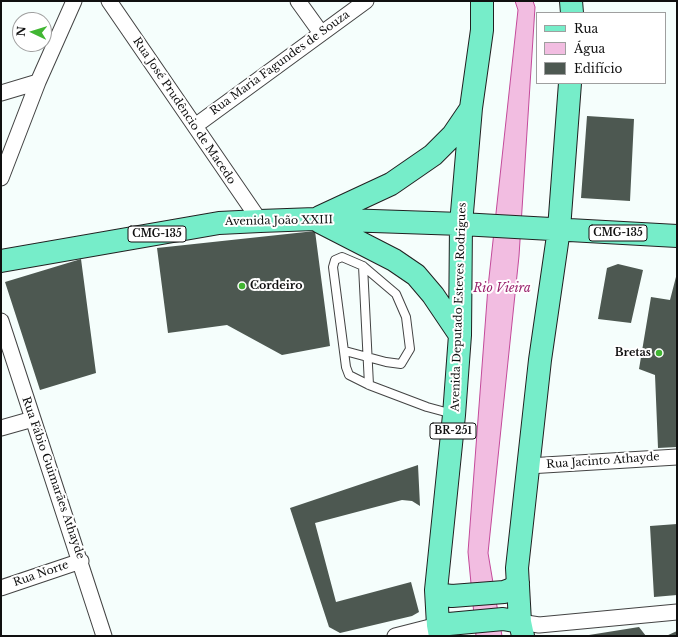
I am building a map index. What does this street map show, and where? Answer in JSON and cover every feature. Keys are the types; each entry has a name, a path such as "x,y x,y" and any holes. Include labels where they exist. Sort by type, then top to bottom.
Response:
{"main road":[{"name":"Avenida Deputado Esteves Rodrigues","path":"444,628 444,593 460,335 461,224 471,108 482,30 482,1"},
{"path":"571,1 572,12"},
{"path":"444,628 515,626 511,587 517,568 540,360 559,229 570,84"},
{"path":"315,219 391,184 432,155 453,135 471,108"},
{"path":"315,219 394,260 416,275 433,295 460,335"},
{"name":"Avenida João XXIII","path":"1,262 219,223 260,220 315,219 559,229"},
{"name":"CMG-135","path":"559,229 677,236"},
{"path":"444,593 511,587"}],"street":[{"path":"1,178 38,82 74,1"},
{"name":"Rua José Prudêncio de Macedo","path":"109,1 260,220"},
{"path":"298,1 321,33"},
{"name":"Rua Maria Fagundes de Souza","path":"195,126 366,1"},
{"path":"1,93 38,82"},
{"name":"Rua Fábio Guimarães Athayde","path":"1,321 81,561 104,636"},
{"path":"1,428 33,419"},
{"name":"Rua Jacinto Athayde","path":"528,466 677,457"},
{"name":"Rua Norte","path":"1,588 81,561"},
{"path":"515,626 677,612"},
{"path":"395,636 444,628"}],"lane":[{"path":"345,351 369,358 401,364 410,349 406,317 396,294 363,266 342,257 335,260 333,267 346,367 350,375 369,385 427,407 454,414"},
{"path":"363,266 369,358 369,385"}],"water":[{"name":"Rio Vieira","path":"515,1 533,1 535,7 519,256 488,553 502,636 476,636 468,552 488,287 518,10"}],"building":[{"path":"587,116 634,119 630,201 581,198"},
{"name":"Cordeiro","path":"315,231 330,346 282,355 227,325 168,333 157,248"},
{"path":"81,259 96,373 40,390 5,282"},
{"path":"618,264 643,270 631,323 598,319 607,268"},
{"name":"Bretas","path":"677,273 677,447 658,448 655,375 639,369 651,297 670,300"},
{"path":"418,465 420,506 412,501 402,500 315,523 336,602 411,582 419,612 412,616 340,633 329,627 290,508"},
{"path":"677,524 677,595 654,597 650,526"},
{"path":"639,627 646,636 589,635"},
{"path":"677,631 677,636 666,636"}],"place":[{"name":"Cordeiro","path":"242,286"},
{"name":"Bretas","path":"659,353"}]}
